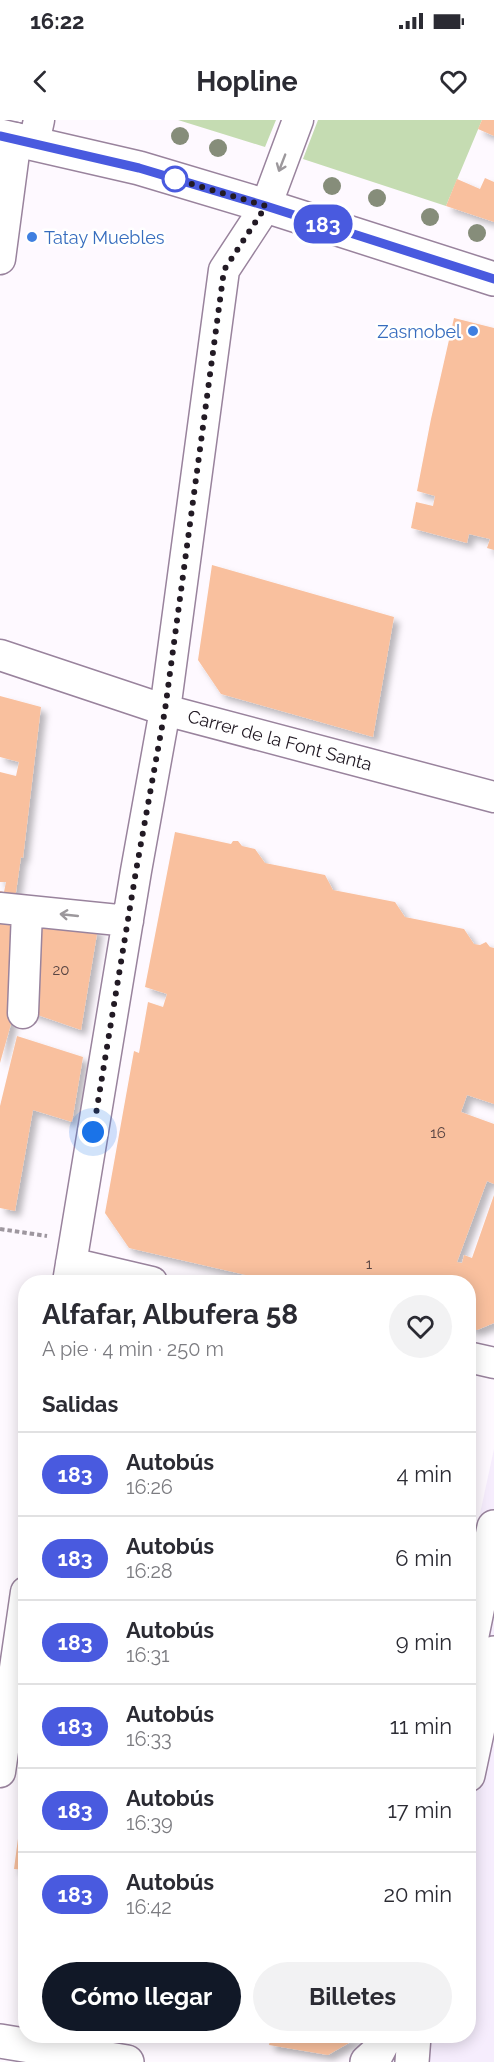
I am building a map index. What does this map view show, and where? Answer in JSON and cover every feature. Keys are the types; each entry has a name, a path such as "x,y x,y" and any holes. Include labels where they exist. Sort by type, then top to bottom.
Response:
{"street":[{"path":"124,1275 71,1262 165,710 224,270 266,206 298,120"},
{"path":"0,259 22,134 266,206 494,279"},
{"name":"Carrer de la Font Santa","path":"0,655 165,710 494,797"},
{"path":"23,1013 14,909 128,921"},
{"path":"476,1359 494,1363"},
{"path":"476,1616 494,1527"},
{"path":"476,1737 494,1653"},
{"path":"0,1772 18,1679"},
{"path":"0,2041 127,2062"},
{"path":"367,2062 377,2053 383,2043"},
{"path":"412,2062 413,2043"}],"path":[{"path":"0,1229 15,1230 71,1262"}],"shaded area":[{"path":"494,1449 494,2062 364,2062 368,2043 476,2043 476,1532"}],"green space":[{"path":"178,120 276,120 265,147"},
{"path":"318,120 482,120 446,206 303,159"}],"building":[{"path":"482,120 494,120 494,136 478,129"},
{"path":"485,178 494,182 494,222 446,206 457,179 480,189"},
{"path":"454,318 494,328 494,550 487,548 490,539 469,534 467,543 411,528 416,502 433,506 435,496 417,491"},
{"path":"212,565 394,617 373,737 221,694 198,660"},
{"path":"0,696 41,707 23,858 21,857 15,899 0,897 0,891 4,892 6,882 0,882 0,772 16,776 19,762 0,757"},
{"path":"175,832 231,844 233,841 238,841 242,846 255,849 265,863 325,875 333,890 395,902 405,917 464,929 474,944 480,945 486,942 494,948 494,1104 467,1095 461,1112 494,1124 494,1184 487,1181 457,1262 462,1263 464,1255 472,1258 494,1195 494,1323 476,1330 476,1275 246,1275 129,1248 105,1213 134,1051 139,1053 148,1002 163,1007 167,994 145,987"},
{"path":"0,919 19,921 22,964 11,1024 0,1063"},
{"path":"32,921 98,928 81,1030 29,1012"},
{"path":"17,1036 83,1057 72,1122 33,1110 15,1211 0,1208 0,1106"},
{"path":"18,1839 18,1869 14,1869"},
{"path":"269,2043 349,2043 328,2055 269,2045"}],"bus line":[{"name":"183","path":"0,136 139,168 494,279"}],"place":[{"name":"Tatay Muebles","path":"32,237"},
{"name":"Zasmobel","path":"473,331"}],"route":[{"path":"93,1132 165,710 224,270 266,206 175,179"}]}
